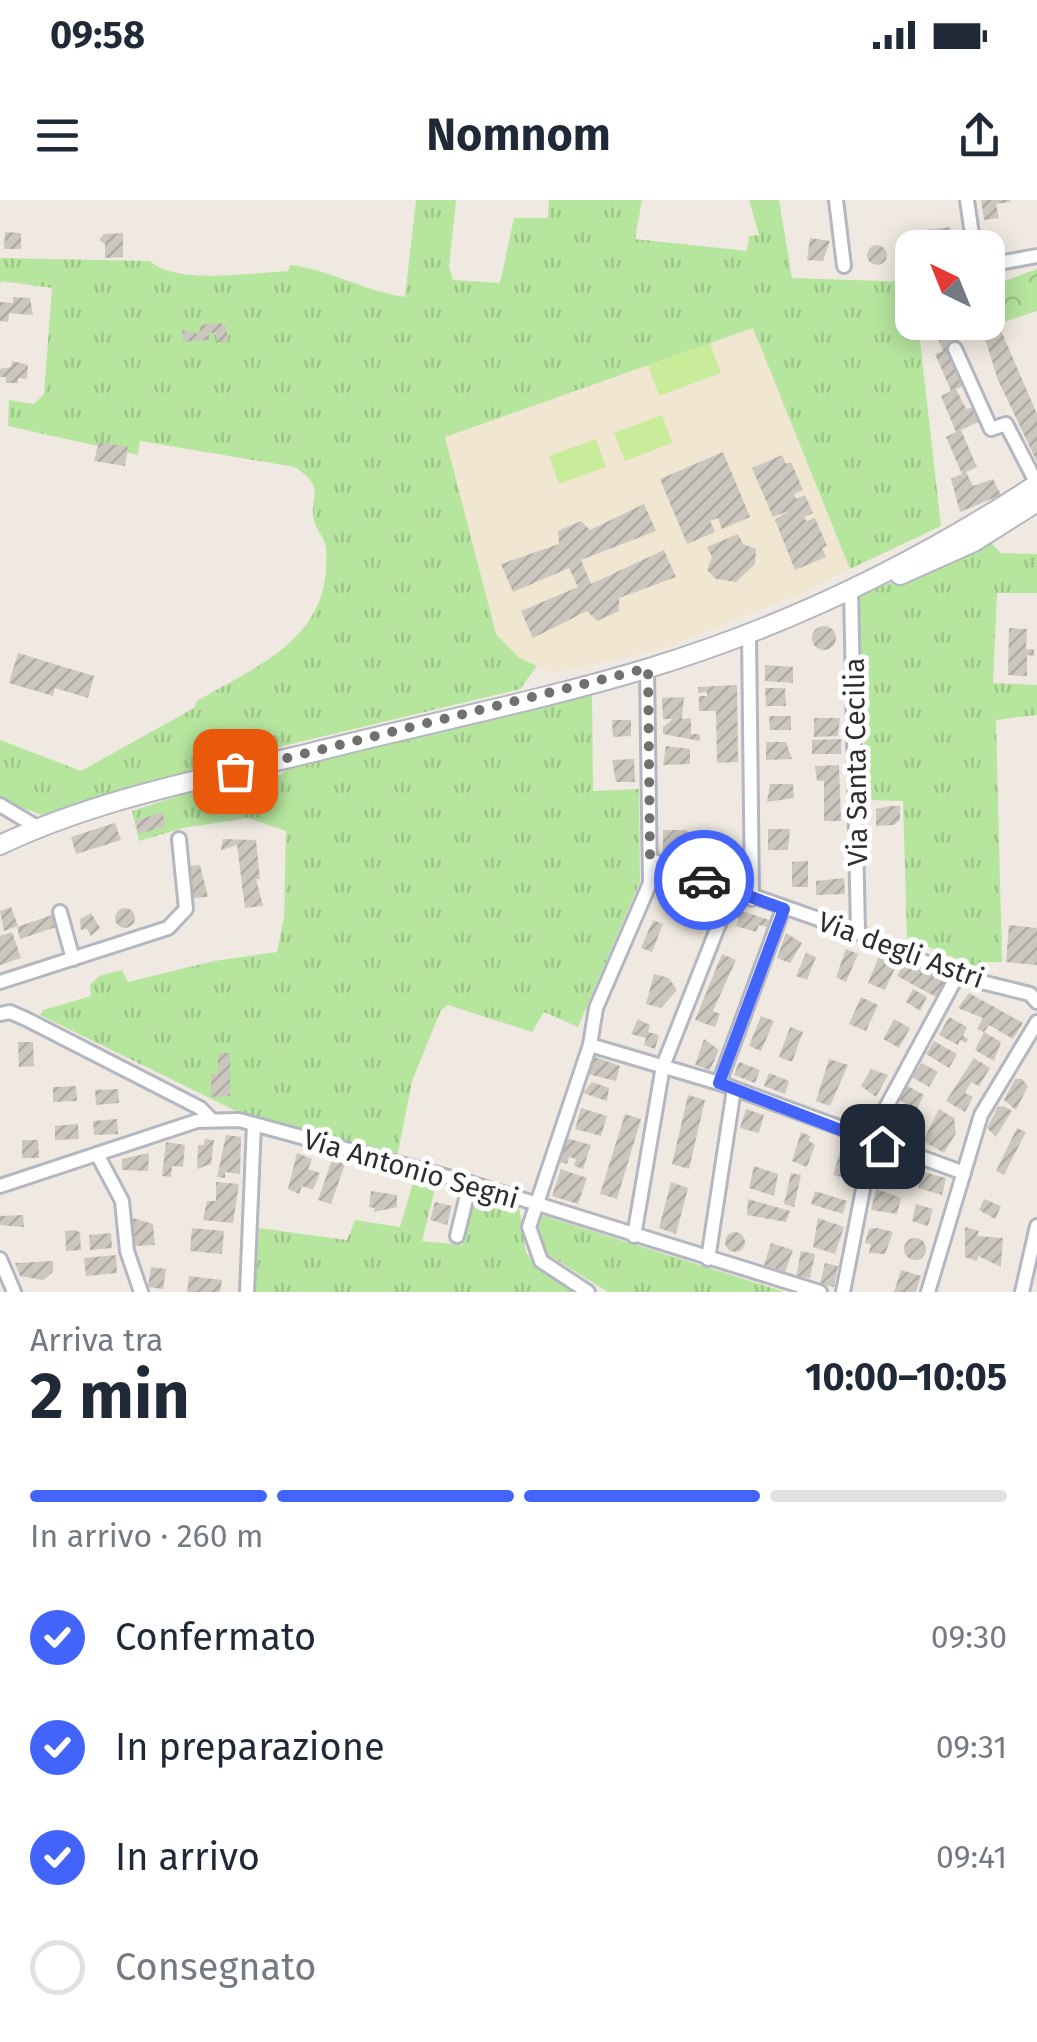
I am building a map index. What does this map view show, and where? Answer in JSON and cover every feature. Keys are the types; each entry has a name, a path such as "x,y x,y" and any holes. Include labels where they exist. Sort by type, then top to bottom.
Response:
{"street":[{"path":"836,200 844,266"},
{"path":"967,200 971,230"},
{"path":"1005,262 1037,256"},
{"path":"0,845 38,827 168,786 648,668 749,633 851,590 967,530 1037,484 1006,424 991,429 955,349"},
{"path":"874,578 898,576 974,542 1037,502"},
{"name":"Via Santa Cecilia","path":"851,590 858,934"},
{"path":"749,633 752,898"},
{"path":"588,1292 541,1261 528,1227 590,1045 596,1008 650,883 648,668"},
{"path":"0,805 38,827"},
{"path":"0,982 168,928 180,917 186,898 179,839"},
{"name":"Via degli Astri","path":"650,860 858,934 957,976 1030,994 1037,1002"},
{"path":"634,1236 664,1066 732,891"},
{"path":"719,1083 784,909"},
{"path":"60,912 73,960"},
{"path":"842,1292 872,1138 957,976"},
{"path":"0,1014 10,1012 26,1019 200,1108 211,1119"},
{"path":"928,1292 981,1115 1037,1022"},
{"path":"590,1045 719,1083 964,1172"},
{"path":"708,1259 734,1089"},
{"name":"Via Antonio Segni","path":"0,1186 211,1119 254,1124 470,1182 790,1288 820,1292"},
{"path":"247,1292 254,1124"},
{"path":"97,1154 122,1201 127,1251 141,1292"},
{"path":"457,1236 470,1182"},
{"path":"1022,1292 1037,1226"},
{"path":"1,1262 14,1292"}],"shaded area":[{"path":"754,328 850,569 801,594 658,650 553,673 518,657 496,634 445,437"}],"green space":[{"path":"416,200 456,200 449,267 453,280 500,283 514,218 548,218 549,200 642,200 635,239 747,251 749,236 759,235 749,200 779,200 792,278 895,281 895,340 920,340 941,526 850,569 753,328 445,437 496,634 518,657 537,666 520,689 262,751 42,815 0,800 0,740 81,771 194,708 197,701 246,674 288,644 318,604 325,579 326,548 314,520 314,487 295,467 140,441 138,455 8,426 9,400 34,404 44,394 52,288 1,281 0,285 0,258 150,261 177,273 215,276 288,271 290,265 405,297"},
{"path":"1037,269 1037,311 1005,321 1005,281"},
{"path":"710,343 721,373 659,396 648,365"},
{"path":"662,415 672,443 625,461 614,433"},
{"path":"596,439 606,467 559,484 549,456"},
{"path":"991,543 1001,553 1037,554 1037,593 997,593 993,683 1037,685 1037,715 996,720 1002,962 981,962 980,969 907,938 903,801 867,800 858,604 862,594"},
{"path":"592,690 593,791 639,789 640,882 578,1027 544,1012 532,1032 448,1005 441,1010 412,1081 397,1157 236,1111 40,1015 43,1010 91,996 90,985 99,976 122,970 128,982 214,961 277,952 284,918 286,831 248,818 183,828 139,841 132,811 255,771 268,777 281,775 290,765"},
{"path":"415,1176 437,1181 422,1241 462,1245 477,1193 519,1207 526,1253 538,1266 577,1292 255,1292 259,1228 347,1240 355,1220 400,1227"},
{"path":"538,1214 782,1292 608,1292 544,1252 535,1231"}],"building":[{"path":"981,200 1010,202 996,204 999,218 984,220"},
{"path":"5,232 21,233 21,249 4,249"},
{"path":"123,233 123,257 105,258 105,244 99,240 104,234"},
{"path":"810,238 830,241 823,261 807,260"},
{"path":"877,245 887,255 877,265 867,255"},
{"path":"13,297 30,298 33,315 9,313 8,322 0,321 0,302 13,303"},
{"path":"201,325 226,326 228,341 217,342 216,333 209,333 209,340 183,342 182,330 199,334"},
{"path":"938,340 958,340 951,347 967,384 956,389 967,409 976,406 982,420 961,430 977,467 966,472 973,486 993,479 1001,495 960,512 951,479 962,474 946,437 956,432 941,396 951,391 935,354 943,351"},
{"path":"985,340 1005,340 1037,414 1037,462 998,380"},
{"path":"12,361 28,365 27,379 6,383 6,377 0,377 0,369 11,367"},
{"path":"99,442 128,447 125,466 94,461"},
{"path":"723,452 750,517 722,529 718,518 710,521 715,532 687,544 660,479"},
{"path":"782,455 786,464 791,462 803,490 794,494 796,499 805,495 813,513 804,517 806,521 815,518 827,546 822,548 826,557 795,570 775,520 788,511 773,517 752,468"},
{"path":"644,504 656,531 581,560 591,584 664,550 676,577 619,598 619,611 597,621 587,611 533,638 521,611 578,587 569,568 513,592 501,564 559,544 558,531 581,521 590,530"},
{"path":"738,534 743,544 756,549 755,564 736,582 716,579 707,570 712,557 707,547"},
{"path":"824,626 833,629 833,647 824,650 815,647 812,638 815,629"},
{"path":"1009,628 1027,629 1026,649 1034,649 1034,656 1027,655 1027,676 1008,675"},
{"path":"18,653 94,676 88,698 55,688 53,696 9,683"},
{"path":"765,665 793,667 793,683 765,681"},
{"path":"737,685 738,762 717,763 716,711 699,711 699,696 707,696 707,692 698,693 698,687"},
{"path":"765,688 785,688 786,706 766,706"},
{"path":"684,697 682,719 691,718 691,734 700,734 700,741 663,734 663,727 673,719 663,719 662,698"},
{"path":"769,716 791,716 791,730 770,730"},
{"path":"814,718 840,718 838,736 814,737"},
{"path":"612,720 631,720 631,736 613,737"},
{"path":"841,739 841,754 812,754 812,740"},
{"path":"766,742 786,742 792,759 766,760"},
{"path":"666,746 690,749 690,764 663,765"},
{"path":"634,759 635,782 616,782 612,760"},
{"path":"839,765 841,821 824,821 824,781 817,781 815,766"},
{"path":"770,784 793,784 794,798 767,802"},
{"path":"900,806 900,820 894,825 876,826 876,809"},
{"path":"162,812 166,826 139,834 135,821"},
{"path":"115,823 121,840 76,854 71,837"},
{"path":"768,829 790,829 788,850 768,850"},
{"path":"663,830 687,830 688,854 663,851"},
{"path":"712,835 712,855 692,852 692,836"},
{"path":"223,839 256,840 260,879 256,879 263,906 245,908 237,845 221,850"},
{"path":"808,861 808,887 792,887 792,862"},
{"path":"200,865 208,897 193,898 189,866"},
{"path":"844,878 845,894 816,895 816,881"},
{"path":"692,895 713,902 707,917 684,910"},
{"path":"11,907 18,926 4,931 0,911"},
{"path":"125,908 135,918 125,928 115,918"},
{"path":"733,908 769,920 767,927 759,925 756,932 736,926 739,918 731,916"},
{"path":"91,913 100,928 91,936 87,929 81,930 80,919"},
{"path":"52,915 56,927 20,939 17,927"},
{"path":"653,920 663,924 652,952 641,948"},
{"path":"1009,925 1037,928 1037,965 1006,962"},
{"path":"12,932 21,958 0,965 0,936"},
{"path":"786,933 802,943 790,963 777,958"},
{"path":"846,949 858,954 846,982 836,977"},
{"path":"806,953 816,957 807,980 796,976"},
{"path":"722,954 736,960 713,1011 720,1014 715,1027 695,1020"},
{"path":"879,956 897,964 885,990 868,983"},
{"path":"905,960 946,980 936,997 897,976"},
{"path":"654,974 669,978 677,990 661,1008 646,1004"},
{"path":"913,989 927,997 920,1011 906,1002"},
{"path":"969,993 1023,1023 1013,1039 989,1025 984,1032 977,1029 983,1018 958,1008"},
{"path":"861,997 878,1005 866,1031 849,1024"},
{"path":"761,1016 774,1021 761,1051 749,1046"},
{"path":"949,1017 967,1027 963,1036 968,1039 966,1043 960,1040 958,1045 939,1035"},
{"path":"638,1019 650,1025 648,1032 659,1035 655,1049 644,1045 646,1038 631,1034"},
{"path":"894,1019 910,1028 899,1048 883,1039"},
{"path":"790,1027 803,1032 792,1062 779,1057"},
{"path":"984,1032 1001,1042 994,1061 975,1050"},
{"path":"704,1039 719,1050 710,1070 695,1065"},
{"path":"934,1041 957,1054 949,1068 926,1054"},
{"path":"18,1042 33,1042 34,1066 19,1067"},
{"path":"218,1053 230,1053 230,1096 211,1097 211,1074 218,1074"},
{"path":"592,1056 620,1066 616,1081 587,1074"},
{"path":"974,1058 990,1068 979,1086 971,1082 965,1093 973,1097 965,1112 946,1101"},
{"path":"829,1059 848,1065 830,1106 816,1101"},
{"path":"739,1062 760,1070 755,1083 734,1075"},
{"path":"922,1063 938,1072 929,1087 912,1077"},
{"path":"871,1069 888,1075 876,1097 861,1086"},
{"path":"769,1073 789,1081 785,1094 764,1086"},
{"path":"1015,1079 1022,1079 1028,1086 1016,1110 1004,1100"},
{"path":"592,1082 609,1088 607,1101 583,1093"},
{"path":"904,1084 924,1095 916,1110 896,1098"},
{"path":"76,1086 77,1101 53,1102 53,1087"},
{"path":"118,1089 119,1103 96,1105 95,1090"},
{"path":"688,1095 705,1100 689,1169 672,1164"},
{"path":"998,1107 1012,1111 996,1137 987,1128"},
{"path":"581,1108 607,1116 601,1136 575,1129"},
{"path":"746,1109 764,1115 759,1133 740,1128"},
{"path":"939,1109 954,1118 956,1133 944,1153 923,1141"},
{"path":"900,1110 917,1119 905,1147 888,1137"},
{"path":"625,1114 641,1119 617,1199 600,1194"},
{"path":"117,1119 118,1134 94,1135 93,1121"},
{"path":"78,1124 79,1139 55,1140 55,1126"},
{"path":"1017,1128 1026,1132 1004,1175 996,1171"},
{"path":"801,1132 810,1136 809,1141 815,1145 807,1167 792,1161"},
{"path":"226,1135 241,1137 240,1174 225,1172 225,1178 217,1177"},
{"path":"566,1138 591,1145 583,1169 574,1166 576,1159 569,1157 567,1164 558,1162"},
{"path":"205,1139 214,1140 211,1164 197,1169 198,1145 204,1145"},
{"path":"22,1140 38,1140 39,1158 22,1158"},
{"path":"166,1142 185,1145 183,1167 172,1166 171,1177 162,1176"},
{"path":"843,1143 861,1148 854,1180 833,1175"},
{"path":"149,1153 148,1171 122,1170 122,1159"},
{"path":"297,1153 312,1159 308,1169 320,1173 313,1190 302,1186 299,1194 288,1189"},
{"path":"882,1159 907,1169 903,1182 879,1171"},
{"path":"332,1160 345,1164 331,1204 318,1200"},
{"path":"754,1166 778,1174 774,1196 749,1188"},
{"path":"561,1169 587,1178 578,1204 552,1196"},
{"path":"923,1172 946,1178 942,1195 918,1188"},
{"path":"791,1173 801,1175 794,1207 784,1204"},
{"path":"216,1182 239,1184 233,1223 203,1220 207,1201 216,1201"},
{"path":"671,1182 688,1188 676,1234 659,1228"},
{"path":"876,1189 901,1198 897,1214 871,1210"},
{"path":"371,1191 397,1195 397,1207 374,1212 375,1208 369,1207"},
{"path":"815,1191 847,1201 843,1214 811,1204"},
{"path":"748,1199 790,1211 786,1222 747,1215"},
{"path":"984,1199 1001,1206 995,1219 979,1210"},
{"path":"435,1202 452,1206 447,1225 430,1220"},
{"path":"916,1204 933,1209 928,1226 912,1221"},
{"path":"23,1215 24,1227 0,1225 0,1216"},
{"path":"133,1218 153,1224 155,1245 134,1246"},
{"path":"818,1218 844,1227 835,1254 813,1247"},
{"path":"965,1227 979,1231 977,1236 1003,1238 1001,1267 978,1256 977,1261 965,1257"},
{"path":"192,1228 224,1231 222,1254 190,1251"},
{"path":"869,1229 893,1232 885,1254 869,1253 871,1244 865,1243"},
{"path":"65,1231 80,1233 81,1250 66,1251"},
{"path":"735,1232 745,1242 735,1252 725,1242"},
{"path":"111,1233 112,1248 90,1250 89,1235"},
{"path":"911,1238 919,1238 926,1249 919,1260 911,1260 904,1253 904,1245"},
{"path":"771,1243 793,1250 785,1272 764,1265"},
{"path":"801,1251 815,1254 810,1278 796,1277"},
{"path":"116,1255 117,1273 86,1276 84,1258"},
{"path":"53,1261 53,1272 43,1280 20,1276 15,1263"},
{"path":"825,1263 838,1266 834,1287 820,1284"},
{"path":"151,1267 166,1269 163,1289 148,1287"},
{"path":"901,1270 921,1276 916,1292 894,1292"},
{"path":"189,1276 222,1280 220,1292 187,1292"}],"way so far":[{"path":"235,771 648,668 650,860 704,880"}],"route":[{"path":"704,880 784,909 719,1083 872,1138 882,1146"}]}
